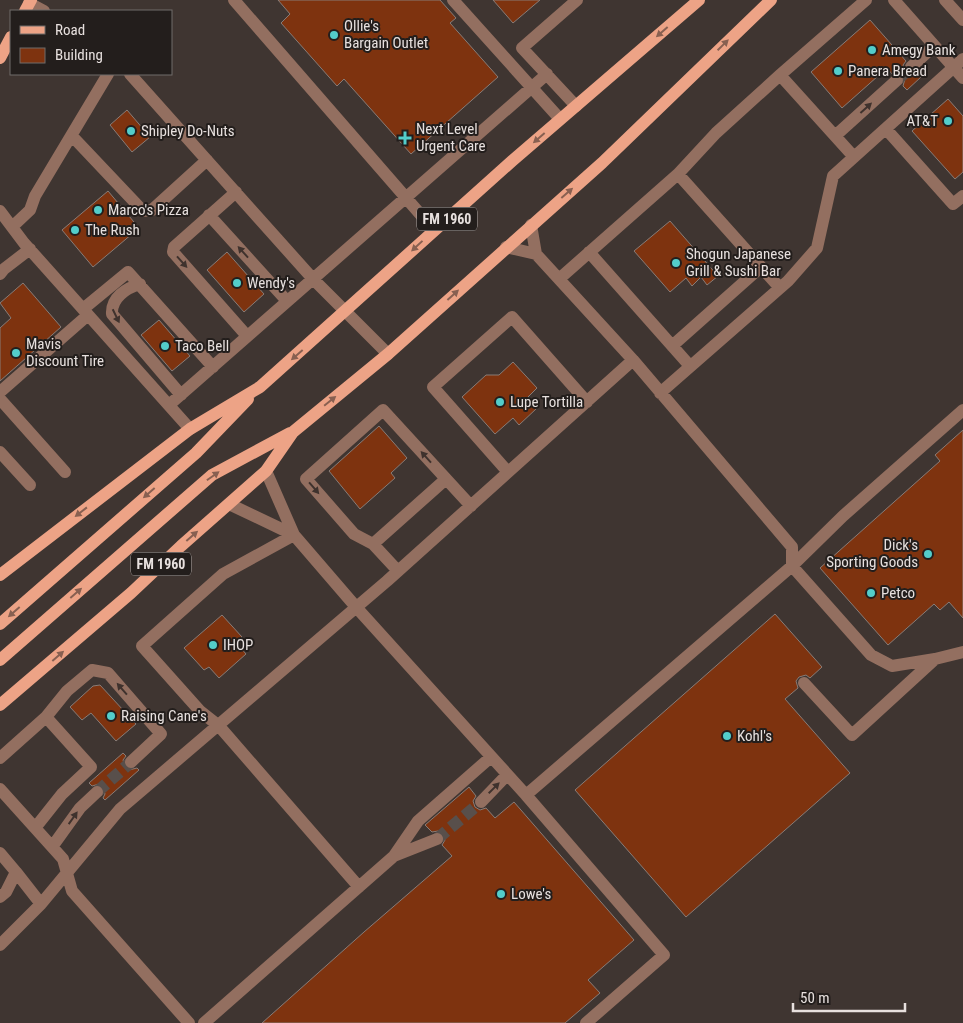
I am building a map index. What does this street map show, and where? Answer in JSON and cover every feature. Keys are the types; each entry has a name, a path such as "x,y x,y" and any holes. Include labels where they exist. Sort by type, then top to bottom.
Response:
{"main road":[{"name":"FM 1960","path":"0,575 190,430 260,387 346,312 434,230 699,0"},
{"name":"FM 1960","path":"0,704 131,593 266,471 293,432 388,354 506,246 602,162 771,0"},
{"path":"0,58 10,39"},
{"path":"0,624 196,453 260,387"},
{"path":"0,660 212,475 293,432"}],"lane":[{"path":"234,0 434,230"},
{"path":"453,0 530,88 560,119"},
{"path":"576,106 522,48 577,0"},
{"path":"559,279 678,174 716,132 866,0"},
{"path":"894,0 934,46 958,64 963,78"},
{"path":"945,0 963,20"},
{"path":"28,5 41,10"},
{"path":"912,67 934,46"},
{"path":"660,393 780,288 817,248 833,176 958,64"},
{"path":"169,405 547,74"},
{"path":"780,74 854,157"},
{"path":"12,227 30,210 35,196 107,75"},
{"path":"131,75 313,278 388,354"},
{"path":"836,136 897,80"},
{"path":"886,129 953,204 963,196"},
{"path":"72,136 143,211 152,210 207,160"},
{"path":"678,174 780,288"},
{"path":"236,192 174,247 173,252 248,336"},
{"path":"0,211 30,250 190,430"},
{"path":"209,215 287,301"},
{"path":"531,226 536,254"},
{"path":"506,246 536,254 633,360 792,547 792,566 871,655 892,666 935,660 963,652"},
{"path":"0,274 30,250"},
{"path":"589,252 690,366"},
{"path":"672,346 761,267"},
{"path":"0,392 126,272 131,274 213,366"},
{"path":"140,284 127,289 115,300 112,306 112,314 181,395"},
{"path":"508,472 433,387 512,317 587,402"},
{"path":"0,945 41,904 120,809 398,571 633,360"},
{"path":"0,399 65,472"},
{"path":"398,571 373,544 354,534 306,479 384,410 471,506"},
{"path":"526,796 792,566 843,516 963,410"},
{"path":"0,452 30,485"},
{"path":"266,471 294,534 356,607 526,796 664,954 586,1023"},
{"path":"373,544 446,479"},
{"path":"229,504 294,534"},
{"path":"294,534 223,574 142,646 200,711 219,726 359,887"},
{"path":"804,683 852,735 935,660"},
{"path":"0,758 46,717 67,692 92,670 108,673 161,734 131,762"},
{"path":"35,828 62,794 91,767 46,717"},
{"path":"204,1023 394,856 418,821 491,757"},
{"path":"481,802 507,775"},
{"path":"0,789 63,859 72,891 190,1023"},
{"path":"52,847 80,808 97,792"},
{"path":"394,856 438,839"},
{"path":"0,853 41,904"},
{"path":"0,897 6,892 16,872"}],"building":[{"path":"278,0 440,0 456,18 450,23 498,77 411,154 344,79 337,86 281,23 290,14"},
{"path":"493,0 540,0 513,23"},
{"path":"870,20 906,61 903,65 905,72 909,75 917,73 921,77 907,90 903,86 905,79 903,74 896,72 892,74 887,68 842,108 811,72"},
{"path":"948,99 963,116 963,172 955,179 912,131"},
{"path":"127,110 150,137 132,152 110,125"},
{"path":"108,191 139,228 93,267 62,230"},
{"name":"Shogun Japanese Grill & Sushi Bar","path":"670,221 718,276 707,285 701,277 692,286 686,278 670,292 634,251"},
{"path":"227,252 264,294 244,312 207,270"},
{"name":"Mavis Discount Tire","path":"23,283 61,327 0,381 0,328 11,318 0,303"},
{"path":"159,320 190,356 172,371 141,335"},
{"name":"Lupe Tortilla","path":"513,362 537,388 528,397 537,408 519,425 513,418 495,434 462,397 486,375 499,375"},
{"path":"379,426 407,458 391,473 395,478 360,509 329,471"},
{"path":"963,430 963,618 949,602 940,610 934,604 888,645 820,568 940,461 935,455"},
{"name":"Kohl's","path":"775,614 822,667 810,678 806,675 799,677 796,681 798,688 785,699 850,773 686,917 575,790"},
{"name":"IHOP","path":"222,615 242,637 236,642 246,654 219,678 209,667 204,670 184,648"},
{"name":"Raising Cane's","path":"100,685 136,724 116,741 91,713 82,720 70,707 93,686"},
{"path":"123,753 126,756 123,760 125,767 129,770 137,768 139,770 105,800 103,798 105,794 103,787 99,784 92,786 89,783"},
{"name":"Lowe's","path":"469,787 476,796 473,801 475,807 480,810 486,808 495,818 514,802 634,940 588,980 600,993 565,1023 262,1023 452,856 442,845 445,840 442,833 438,831 432,832 425,825"}],"tunnel":[{"path":"897,80 911,67"},
{"path":"97,792 131,762"},
{"path":"437,839 481,802"}],"place":[{"name":"Ollie's Bargain Outlet","path":"334,35"},
{"name":"Amegy Bank","path":"872,50"},
{"name":"Panera Bread","path":"838,71"},
{"name":"AT&T","path":"948,121"},
{"name":"Shipley Do-Nuts","path":"131,131"},
{"name":"Next Level Urgent Care","path":"405,138"},
{"name":"Marco's Pizza","path":"98,210"},
{"name":"The Rush","path":"75,230"},
{"name":"Shogun Japanese Grill & Sushi Bar","path":"676,263"},
{"name":"Wendy's","path":"237,283"},
{"name":"Taco Bell","path":"165,346"},
{"name":"Mavis Discount Tire","path":"16,353"},
{"name":"Lupe Tortilla","path":"500,402"},
{"name":"Dick's Sporting Goods","path":"928,554"},
{"name":"Petco","path":"871,593"},
{"name":"IHOP","path":"213,645"},
{"name":"Raising Cane's","path":"111,716"},
{"name":"Kohl's","path":"727,736"},
{"name":"Lowe's","path":"501,894"}]}
